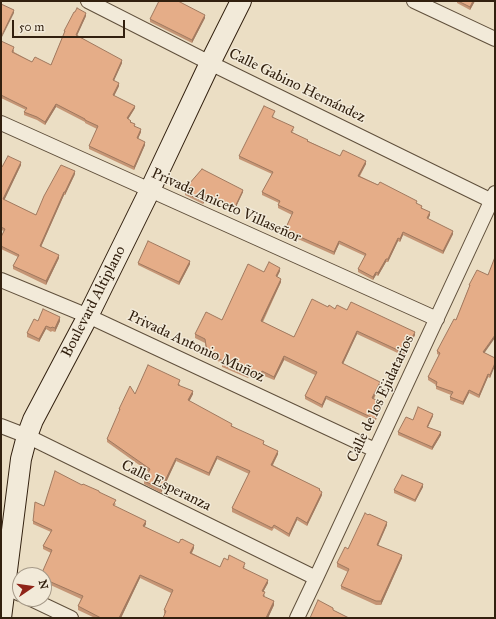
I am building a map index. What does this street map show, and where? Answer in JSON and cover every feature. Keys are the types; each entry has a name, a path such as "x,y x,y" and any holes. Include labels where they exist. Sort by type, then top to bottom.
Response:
{"street":[{"name":"Calle Gabino Hernández","path":"88,1 210,63 493,197"},
{"name":"Boulevard Altiplano","path":"1,618 9,588 21,459 26,436 88,316 241,1"},
{"path":"414,1 495,39"},
{"name":"Privada Aniceto Villaseñor","path":"1,124 437,319"},
{"name":"Calle de los Ejidatarios","path":"297,618 493,197"},
{"name":"Privada Antonio Muñoz","path":"1,280 88,316 376,450"},
{"name":"Calle Esperanza","path":"1,426 26,436 316,578"},
{"path":"48,607 71,618"}],"building":[{"path":"159,1 178,1 205,15 192,40 150,19"},
{"path":"458,1 473,1 470,7"},
{"path":"1,4 14,10 1,37"},
{"path":"77,8 86,13 76,35 122,60 113,80 119,83 113,95 135,106 127,118 131,121 130,122 135,124 134,126 141,129 137,138 145,142 134,167 89,146 98,126 56,104 45,122 24,112 27,108 1,95 1,41 14,47 12,52 32,62 35,57 51,65 64,31"},
{"path":"264,106 275,111 272,117 294,127 291,132 308,140 307,141 340,156 343,150 366,161 358,176 378,185 380,182 417,201 416,203 422,206 421,208 430,212 427,218 453,231 443,251 403,232 400,239 398,238 388,259 386,259 378,273 376,272 373,277 358,269 366,254 339,241 334,252 298,236 297,238 284,232 293,212 278,205 280,201 262,192 273,172 239,156"},
{"path":"8,156 21,162 3,199 36,215 44,196 61,165 75,171 40,246 59,255 46,281 13,266 19,255 1,246 1,237 5,229 1,227 1,167"},
{"path":"202,169 243,190 235,207 206,195 203,201 185,193 189,184"},
{"path":"148,241 190,261 179,282 138,263"},
{"path":"495,257 495,335 483,352 495,358 495,363 490,375 488,374 479,395 469,390 463,402 450,397 453,392 436,386 437,382 428,377 440,353 437,351 454,319 456,320 469,285 477,270 488,275"},
{"path":"269,262 280,268 276,276 281,279 261,321 294,337 312,299 328,307 329,305 335,309 337,305 347,310 351,302 415,332 404,353 357,331 342,363 380,382 372,398 382,403 375,419 326,396 322,405 305,396 317,372 284,356 274,377 262,371 260,376 250,372 248,374 222,363 223,361 207,352 205,339 195,334 206,312 222,320 248,264 264,272"},
{"path":"43,309 60,317 55,328 46,326 39,339 27,333 34,319 38,321"},
{"path":"148,365 180,380 178,385 193,391 188,400 232,424 231,426 264,441 263,444 278,451 271,465 320,489 319,490 322,492 307,523 297,517 289,534 274,525 272,528 232,508 250,471 217,456 209,473 176,458 161,489 144,481 150,469 107,439 130,386 135,394"},
{"path":"418,407 433,414 427,427 441,432 432,447 398,432 406,417 413,420"},
{"path":"55,471 116,500 113,505 146,521 143,526 179,543 182,539 194,545 190,553 220,567 224,558 228,560 229,555 245,563 243,568 268,580 262,591 265,592 263,596 274,601 266,618 163,618 166,611 164,610 173,590 140,575 119,618 101,618 78,606 83,596 52,582 52,567 45,567 52,550 43,546 52,530 33,521 35,502 44,506"},
{"path":"402,475 423,484 415,500 394,490"},
{"path":"365,513 387,522 377,545 402,555 381,601 376,601 341,586 349,569 337,563 345,547 348,549"},
{"path":"318,600 333,608 333,610 349,618 310,618"}]}
